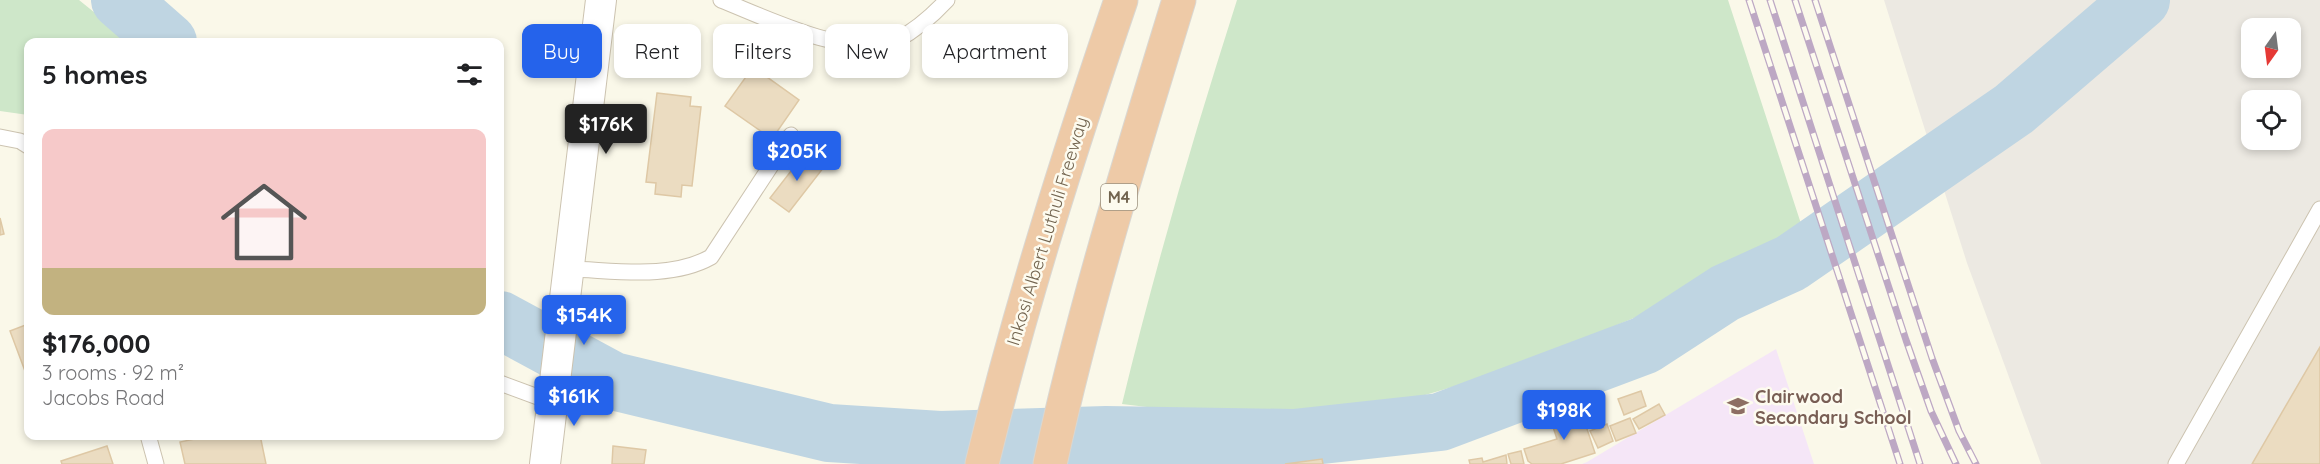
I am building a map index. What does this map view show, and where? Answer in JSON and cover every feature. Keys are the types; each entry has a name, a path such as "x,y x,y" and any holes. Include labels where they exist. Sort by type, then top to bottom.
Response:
{"highway":[{"name":"Inkosi Albert Luthuli Freeway","path":"982,464 1000,388 1056,194 1121,0"},
{"name":"M4","path":"1050,464 1065,395 1114,213 1179,0"}],"street":[{"path":"545,464 602,0"}],"lane":[{"path":"721,0 820,38 857,46 895,40 931,17 947,0"},
{"path":"569,269 672,270 694,266 711,256 791,135"},
{"path":"0,137 24,144"},
{"path":"2176,464 2320,208"},
{"path":"504,384 555,393"},
{"path":"149,440 156,464"}],"shaded area":[{"path":"1884,0 2320,0 2320,464 2041,464 1967,263"},
{"name":"Clairwood Secondary School","path":"1776,349 1814,464 1582,464 1587,462"}],"green space":[{"path":"0,0 79,0 126,38 24,38 24,114 0,111"},
{"path":"1237,0 1728,0 1804,233 1687,296 1506,371 1405,401 1305,417 1213,415 1122,404 1176,201"}],"building":[{"path":"745,78 768,78 799,100 772,139 725,106"},
{"path":"657,93 691,97 690,106 701,107 692,186 682,185 681,197 655,194 656,183 646,182"},
{"path":"805,153 824,167 789,212 770,198"},
{"path":"0,218 4,234 0,235"},
{"path":"24,326 24,368 10,331"},
{"path":"2320,347 2320,464 2252,464"},
{"path":"1641,391 1646,406 1624,415 1618,399"},
{"path":"1659,404 1665,415 1639,429 1633,419"},
{"path":"1580,408 1595,453 1561,464 1532,464 1528,461 1524,449 1557,439 1550,418"},
{"path":"1630,418 1636,433 1616,441 1610,426"},
{"path":"1607,424 1613,441 1598,448 1590,431"},
{"path":"261,440 266,464 185,464 180,442"},
{"path":"107,446 113,464 62,464 61,461"},
{"path":"613,446 646,450 644,464 612,464"},
{"path":"1521,451 1524,464 1511,464 1508,454"},
{"path":"1506,455 1507,464 1470,464 1469,460 1482,458 1483,462"},
{"path":"1322,459 1323,464 1285,464"}],"waterway":[{"path":"120,0 163,38"},
{"path":"504,322 613,381 829,433 940,440 1106,435 1294,438 1440,422 1645,345 1725,293 1791,263 2014,109 2141,0"}],"railway":[{"path":"1749,0 1900,464"},
{"path":"1770,0 1920,464"},
{"path":"1795,0 1906,340 1931,411 1956,464"},
{"path":"1815,0 1932,358 1959,431 1976,464"}],"place":[{"name":"Clairwood Secondary School","path":"1738,406"}]}
